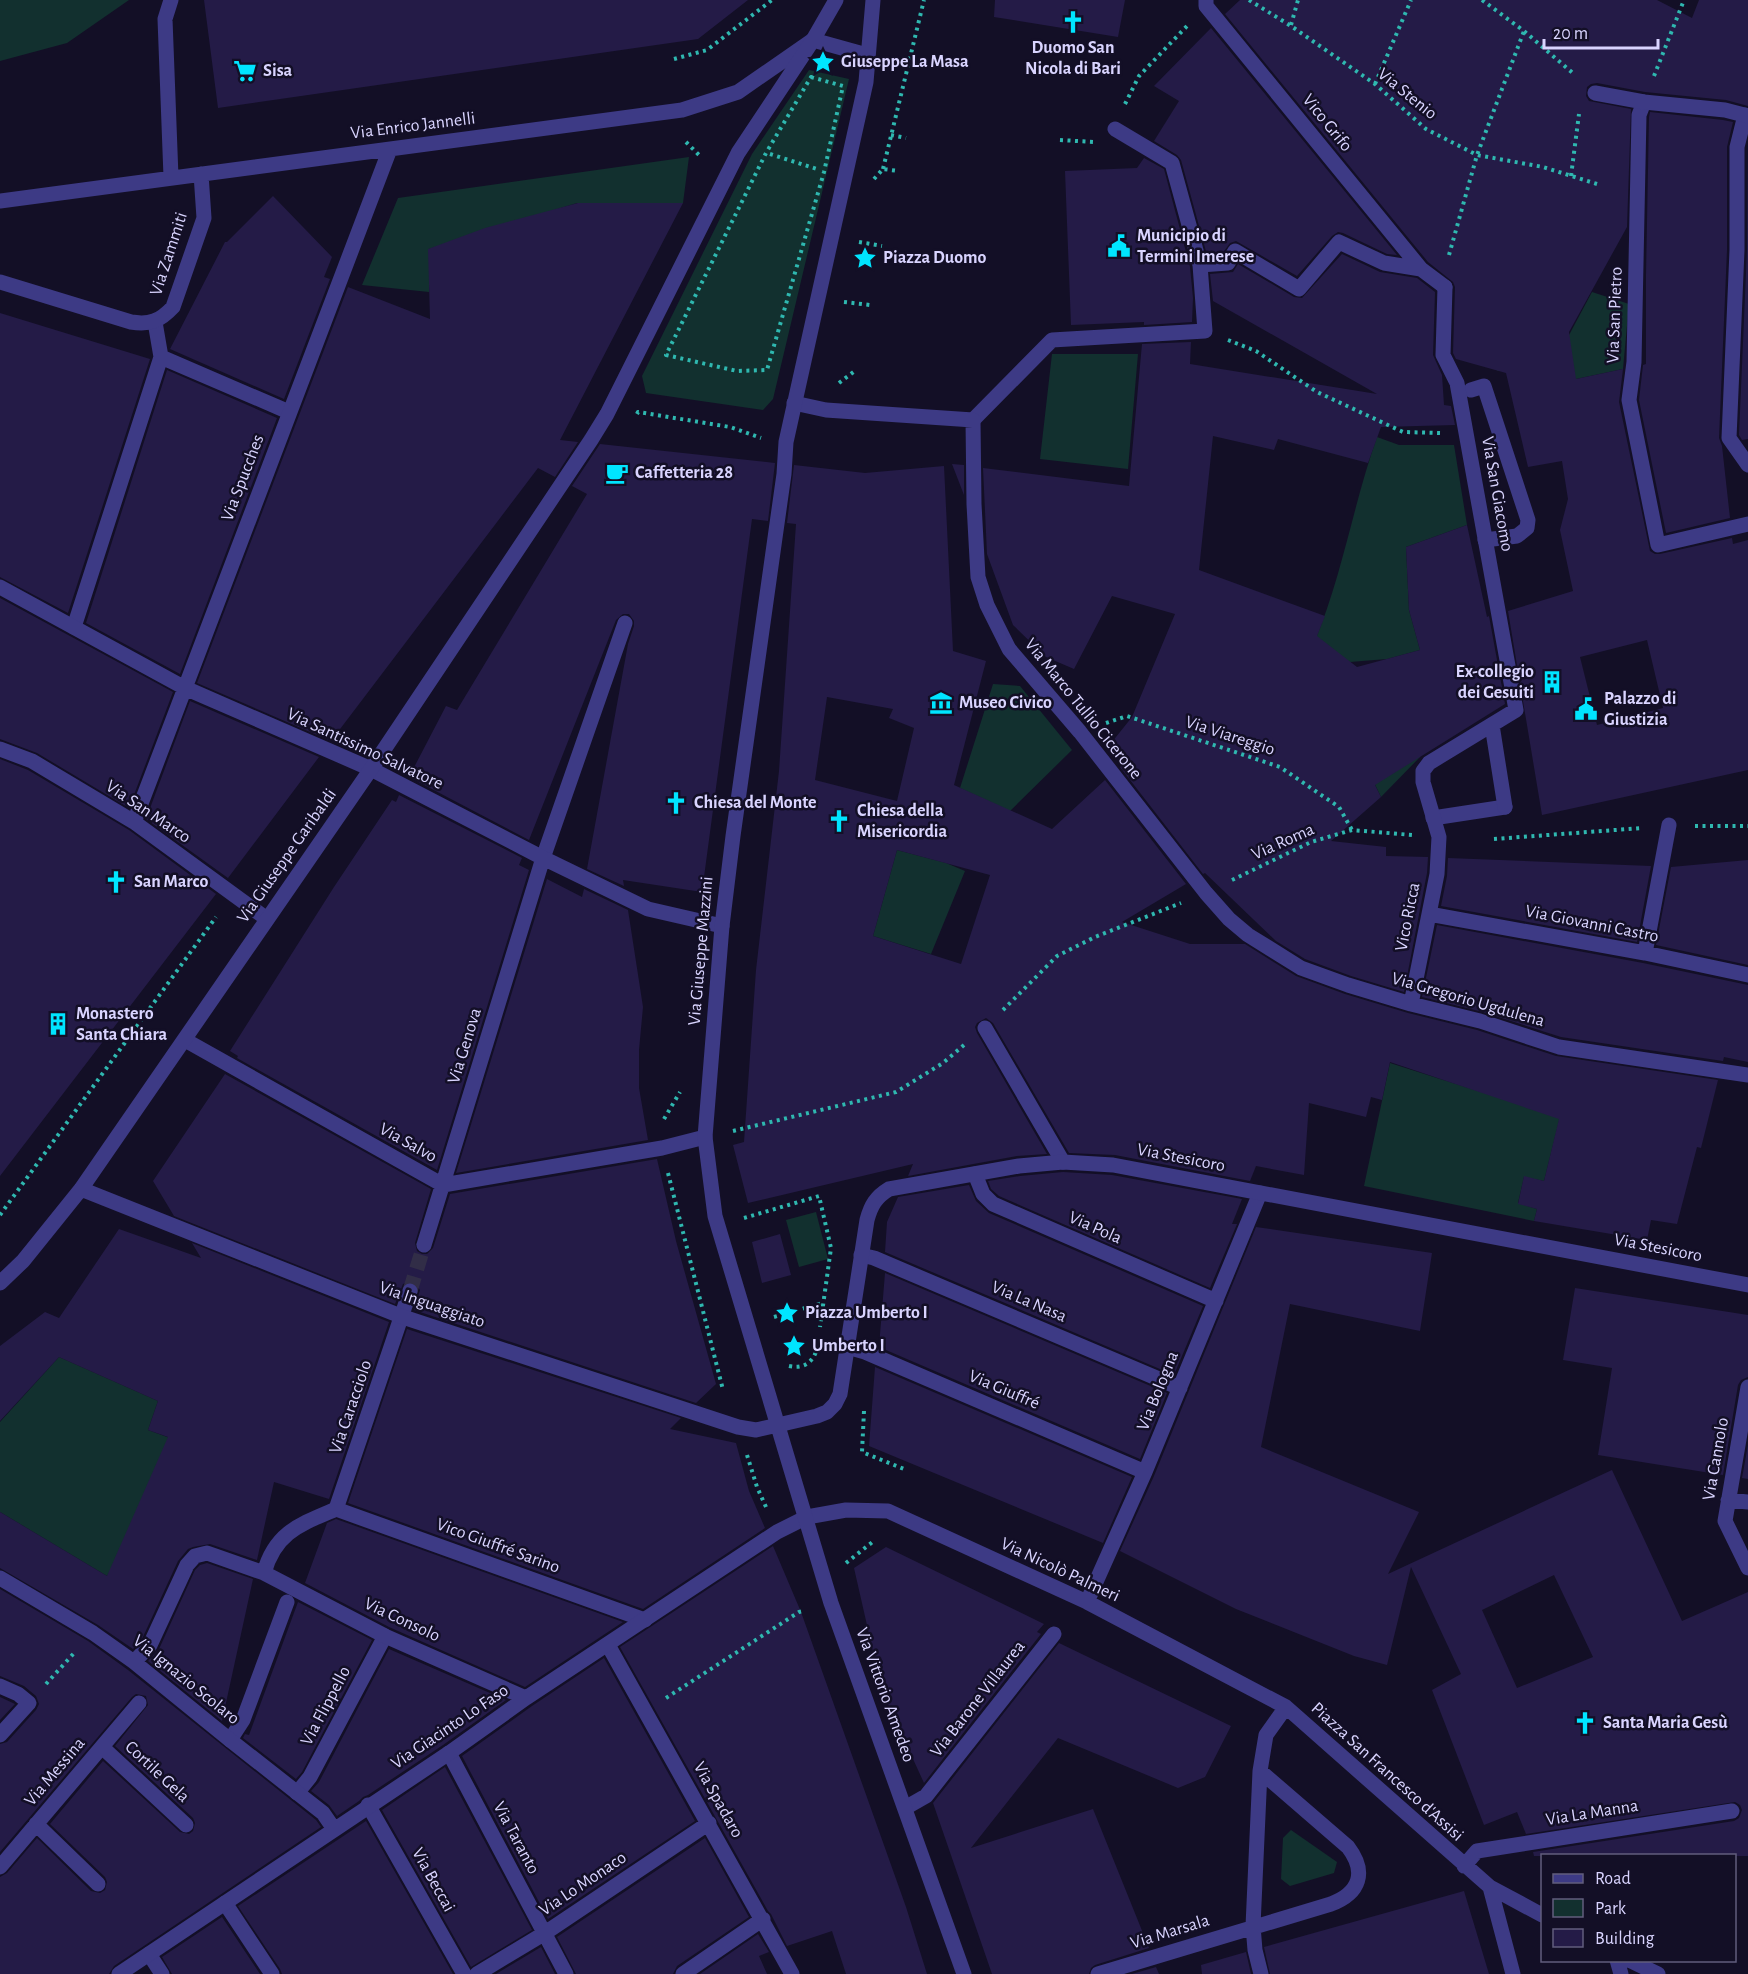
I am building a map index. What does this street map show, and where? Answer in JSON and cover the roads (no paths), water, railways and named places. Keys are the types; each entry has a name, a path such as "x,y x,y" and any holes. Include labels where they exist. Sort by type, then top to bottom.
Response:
{"street":[{"path":"171,0 165,19 171,177"},
{"name":"Via Giuseppe Garibaldi","path":"0,1283 23,1261 81,1189 371,769 591,440 607,414 738,153 813,40 836,0"},
{"name":"Via Giuseppe Mazzini","path":"778,1426 715,1216 705,1137 722,926 784,474 786,442 866,82 873,0"},
{"name":"Vico Grifo","path":"1206,3 1421,269"},
{"path":"813,40 867,55"},
{"name":"Via Enrico Jannelli","path":"0,201 682,110 738,92 813,40"},
{"path":"1590,88 1644,102 1725,110 1746,116 1737,147 1737,250 1729,438 1748,465"},
{"name":"Via San Pietro","path":"1644,102 1639,115 1634,362 1629,400 1658,545 1748,524"},
{"path":"794,403 826,410 973,420 1052,340 1205,331 1200,265 1172,163 1115,129"},
{"name":"Via Spucches","path":"134,822 390,149"},
{"name":"Via Zammiti","path":"0,282 131,322 143,324 155,322 173,307 204,218 201,174"},
{"path":"1200,265 1227,262 1236,251 1299,289 1339,242 1384,263 1421,269"},
{"name":"Via San Giacomo","path":"1421,269 1445,286 1443,355 1457,383 1516,710 1492,725"},
{"path":"74,627 161,357 155,322"},
{"path":"161,357 289,412"},
{"path":"1471,390 1484,386 1528,520 1527,528 1517,536 1485,540"},
{"name":"Via Marco Tullio Cicerone","path":"973,420 978,577 987,605 1009,649 1080,732 1206,893"},
{"name":"Via Santissimo Salvatore","path":"0,587 185,688 371,769 543,858 648,909 722,926"},
{"name":"Via Genova","path":"424,1245 543,858 625,623"},
{"path":"1492,725 1505,807 1433,818 1423,782 1423,771 1429,763 1492,725"},
{"name":"Via San Marco","path":"0,749 32,761 134,822 267,919"},
{"name":"Vico Ricca","path":"1411,1005 1437,874 1439,837 1433,818"},
{"path":"1645,953 1669,825"},
{"name":"Via Gregorio Ugdulena","path":"1206,893 1229,919 1248,935 1302,968 1348,985 1411,1005 1480,1021 1559,1047 1748,1075"},
{"name":"Via Giovanni Castro","path":"1429,914 1645,953 1748,975"},
{"path":"985,1028 1063,1162"},
{"name":"Via Salvo","path":"185,1040 443,1185 662,1148 705,1137"},
{"name":"Via Stesicoro","path":"778,1426 827,1412 835,1404 840,1394 870,1207 879,1195 889,1189 1019,1166 1063,1162 1113,1165 1748,1285"},
{"name":"Via Pola","path":"975,1174 983,1194 993,1204 1216,1301"},
{"name":"Via Inguaggiato","path":"81,1189 403,1317 738,1427 756,1431 778,1426"},
{"name":"Via Bologna","path":"1087,1602 1145,1472 1260,1193"},
{"name":"Via La Nasa","path":"861,1255 874,1258 1180,1388"},
{"path":"403,1317 410,1291"},
{"name":"Via Caracciolo","path":"336,1509 403,1317"},
{"name":"Via Giuffré","path":"847,1347 866,1352 1145,1472"},
{"name":"Via Cannolo","path":"1748,1388 1725,1521 1748,1568"},
{"name":"Via Vittorio Amedeo","path":"778,1426 831,1603 964,1974"},
{"path":"1728,1500 1748,1502"},
{"path":"264,1573 268,1558 282,1538 297,1526 336,1509"},
{"name":"Vico Giuffré Sarino","path":"336,1509 645,1620"},
{"name":"Via Nicolò Palmeri","path":"807,1517 846,1510 888,1511 1087,1602 1286,1707"},
{"name":"Via Giacinto Lo Faso","path":"119,1974 526,1698 777,1532 807,1517"},
{"name":"Via Consolo","path":"134,1662 150,1646 187,1565 195,1556 207,1553 264,1573 385,1636 526,1698"},
{"name":"Via Ignazio Scolaro","path":"0,1578 93,1633 134,1662 323,1813 334,1829"},
{"path":"230,1740 243,1720 287,1602"},
{"name":"Via Barone Villaurea","path":"905,1808 926,1796 1054,1634"},
{"name":"Via Flippello","path":"297,1793 310,1777 385,1636"},
{"name":"Via Spadaro","path":"608,1645 792,1974"},
{"path":"0,1686 18,1694 29,1703 0,1735"},
{"name":"Via Messina","path":"0,1867 139,1703"},
{"name":"Piazza San Francesco d'Assisi","path":"1261,1974 1255,1950 1253,1926 1260,1771 1266,1735 1286,1707 1464,1866 1490,1887 1541,1914"},
{"name":"Cortile Gela","path":"102,1747 186,1825"},
{"name":"Via Taranto","path":"448,1753 566,1974"},
{"path":"1253,1926 1341,1900 1350,1894 1359,1876 1359,1866 1348,1848 1260,1771"},
{"name":"Via Beccai","path":"368,1805 464,1974"},
{"name":"Via La Manna","path":"1464,1866 1477,1851 1732,1811"},
{"name":"Via Lo Monaco","path":"477,1974 545,1933 709,1823"},
{"path":"36,1824 98,1884"},
{"path":"1490,1887 1513,1974"},
{"path":"225,1903 272,1974"},
{"path":"683,1974 763,1919"},
{"name":"Via Marsala","path":"1098,1974 1253,1926"},
{"path":"148,1954 162,1974"},
{"path":"1633,1962 1658,1974"}],"tunnel":[{"path":"410,1291 424,1245"}],"place":[{"name":"Duomo San Nicola di Bari","path":"1073,22"},
{"name":"Giuseppe La Masa","path":"823,62"},
{"name":"Sisa","path":"245,71"},
{"name":"Municipio di Termini Imerese","path":"1119,246"},
{"name":"Piazza Duomo","path":"865,258"},
{"name":"Caffetteria 28","path":"617,473"},
{"name":"Ex-collegio dei Gesuiti","path":"1552,682"},
{"name":"Museo Civico","path":"941,703"},
{"name":"Palazzo di Giustizia","path":"1586,709"},
{"name":"Chiesa del Monte","path":"676,803"},
{"name":"Chiesa della Misericordia","path":"839,821"},
{"name":"San Marco","path":"116,882"},
{"name":"Monastero Santa Chiara","path":"58,1024"},
{"name":"Piazza Umberto I","path":"787,1313"},
{"name":"Umberto I","path":"794,1346"},
{"name":"Santa Maria Gesù","path":"1585,1723"}]}
